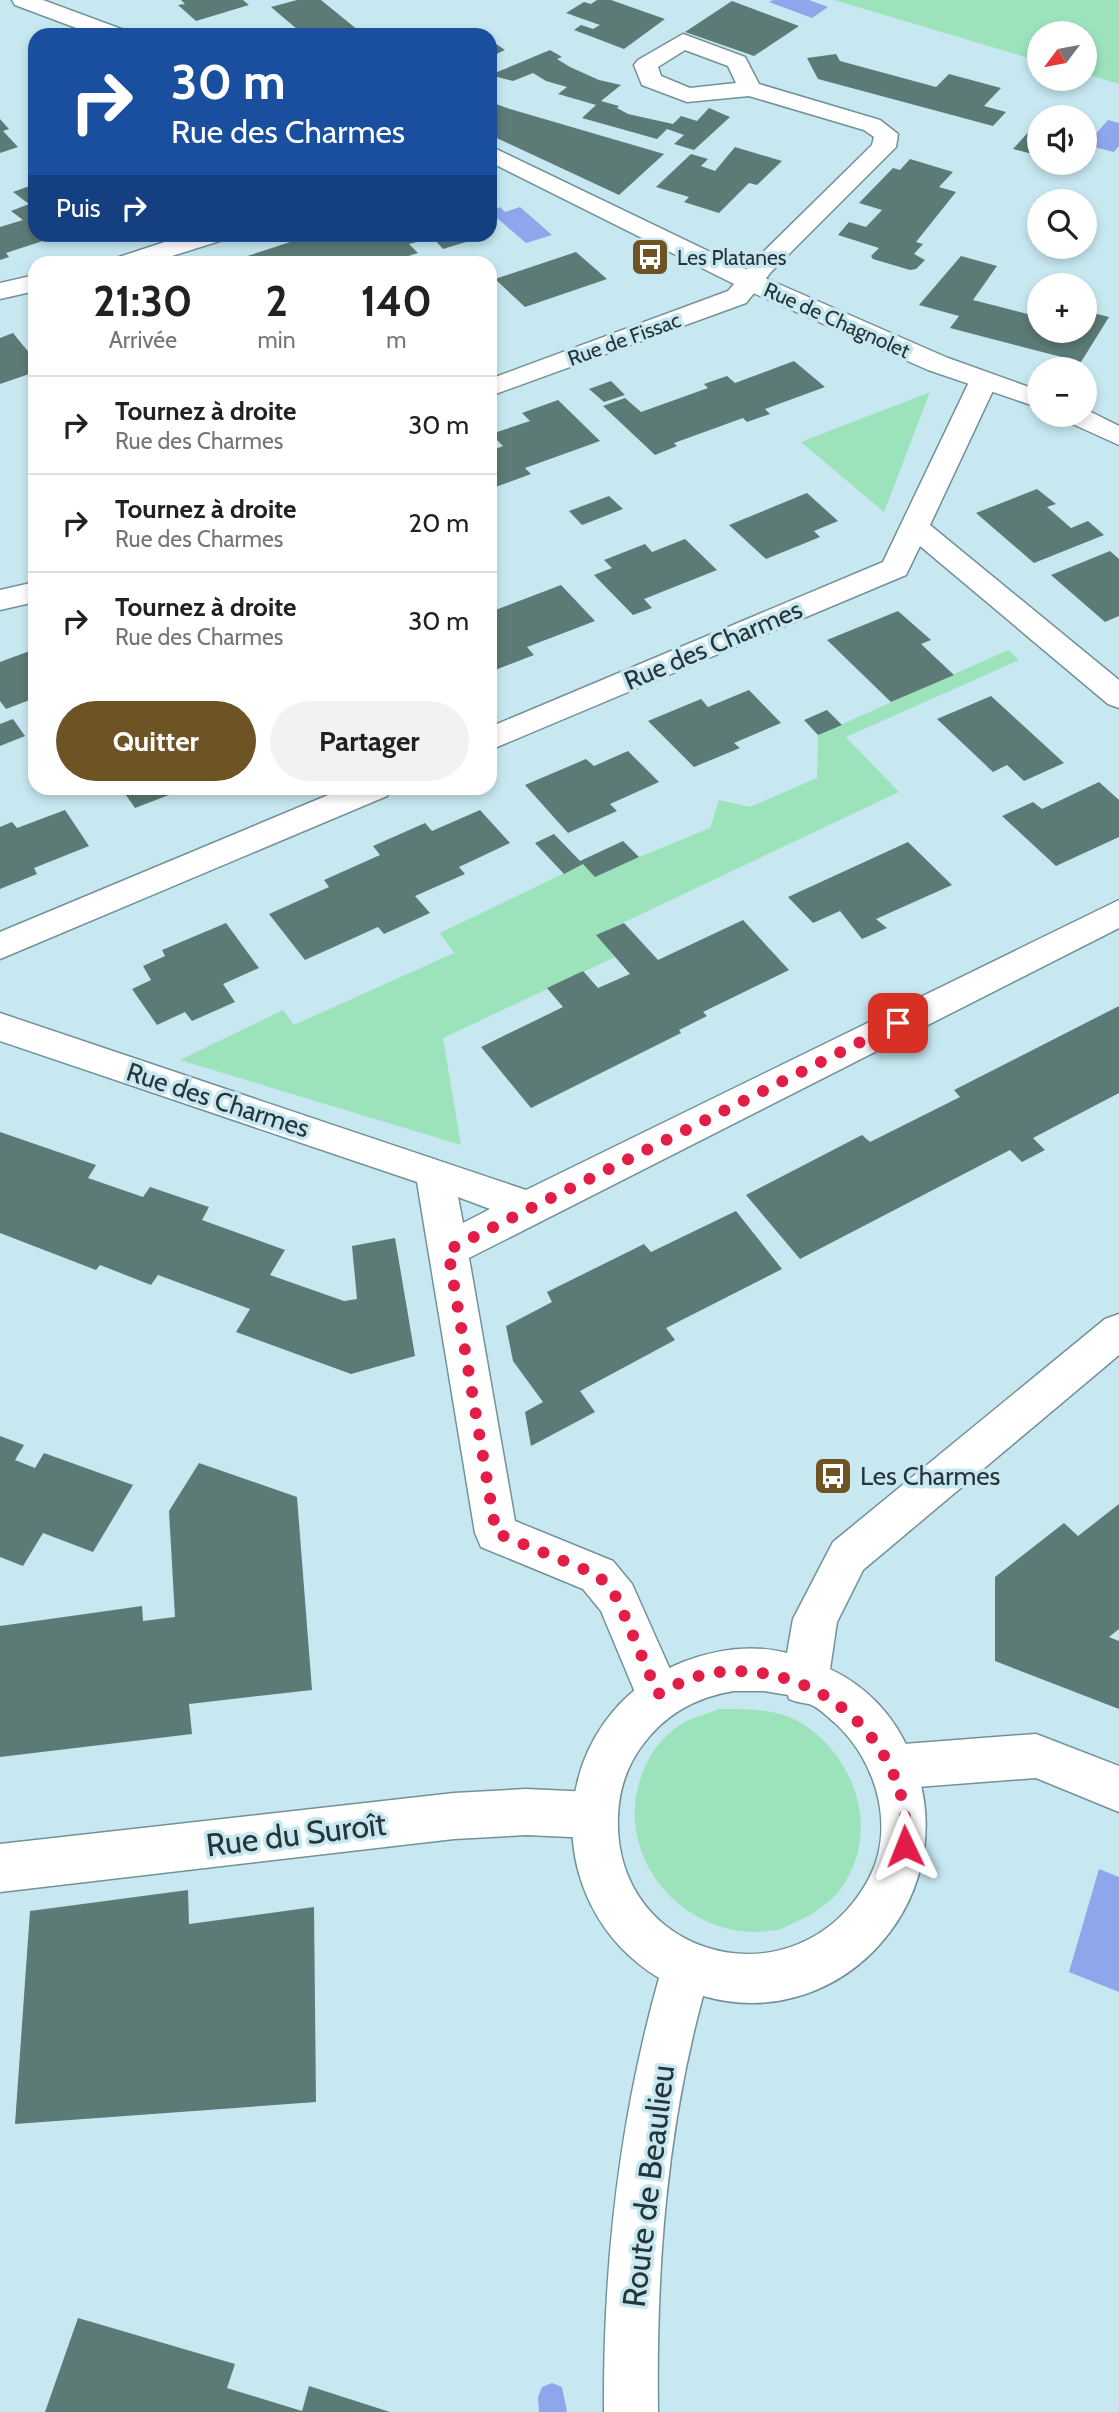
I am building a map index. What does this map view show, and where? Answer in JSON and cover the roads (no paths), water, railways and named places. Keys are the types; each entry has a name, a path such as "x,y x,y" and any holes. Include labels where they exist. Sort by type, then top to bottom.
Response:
{"street":[{"path":"23,0 97,28"},
{"name":"Rue de Fissac","path":"497,385 737,298 884,147 886,134 872,125 750,89"},
{"name":"Rue de Chagnolet","path":"497,156 751,282 983,382 1027,396"},
{"path":"147,256 192,242"},
{"path":"0,291 28,285"},
{"name":"Rue des Charmes","path":"497,736 895,568 983,382"},
{"path":"1097,416 1119,421"},
{"path":"1097,426 1119,437"},
{"path":"915,527 1119,697"},
{"path":"0,600 28,594"},
{"path":"0,946 358,795"},
{"path":"448,1250 528,1207 1119,912"},
{"name":"Rue des Charmes","path":"0,1027 435,1173 528,1207"},
{"path":"435,1173 496,1533 598,1575 617,1598 658,1694"},
{"path":"805,1684 815,1619 848,1556 1119,1331"},
{"path":"717,1672 762,1672 805,1684 841,1704 870,1732 891,1767 904,1806 905,1846 897,1885 878,1921 848,1950 812,1969 771,1978 727,1976 687,1962 654,1942 628,1915 608,1884 596,1849 592,1815 597,1778 610,1745 631,1716 658,1694 690,1678 717,1672"},
{"path":"891,1767 1036,1756 1119,1789"},
{"name":"Rue du Suroît","path":"0,1868 454,1816 526,1812 592,1815"},
{"name":"Route de Beaulieu","path":"631,2412 633,2301 647,2146 662,2059 687,1962"}],"water":[{"path":"809,0 828,7 812,18 769,2"},
{"path":"1108,120 1119,123 1119,146 1114,152 1097,148 1097,132"},
{"path":"500,207 505,212 520,207 552,235 526,243 497,218 497,208"},
{"path":"1099,1869 1119,1877 1119,1992 1069,1972"}],"waterway":[{"path":"552,2397 553,2412"}],"place":[{"name":"Les Platanes","path":"650,257"},
{"name":"Les Charmes","path":"833,1476"}]}
